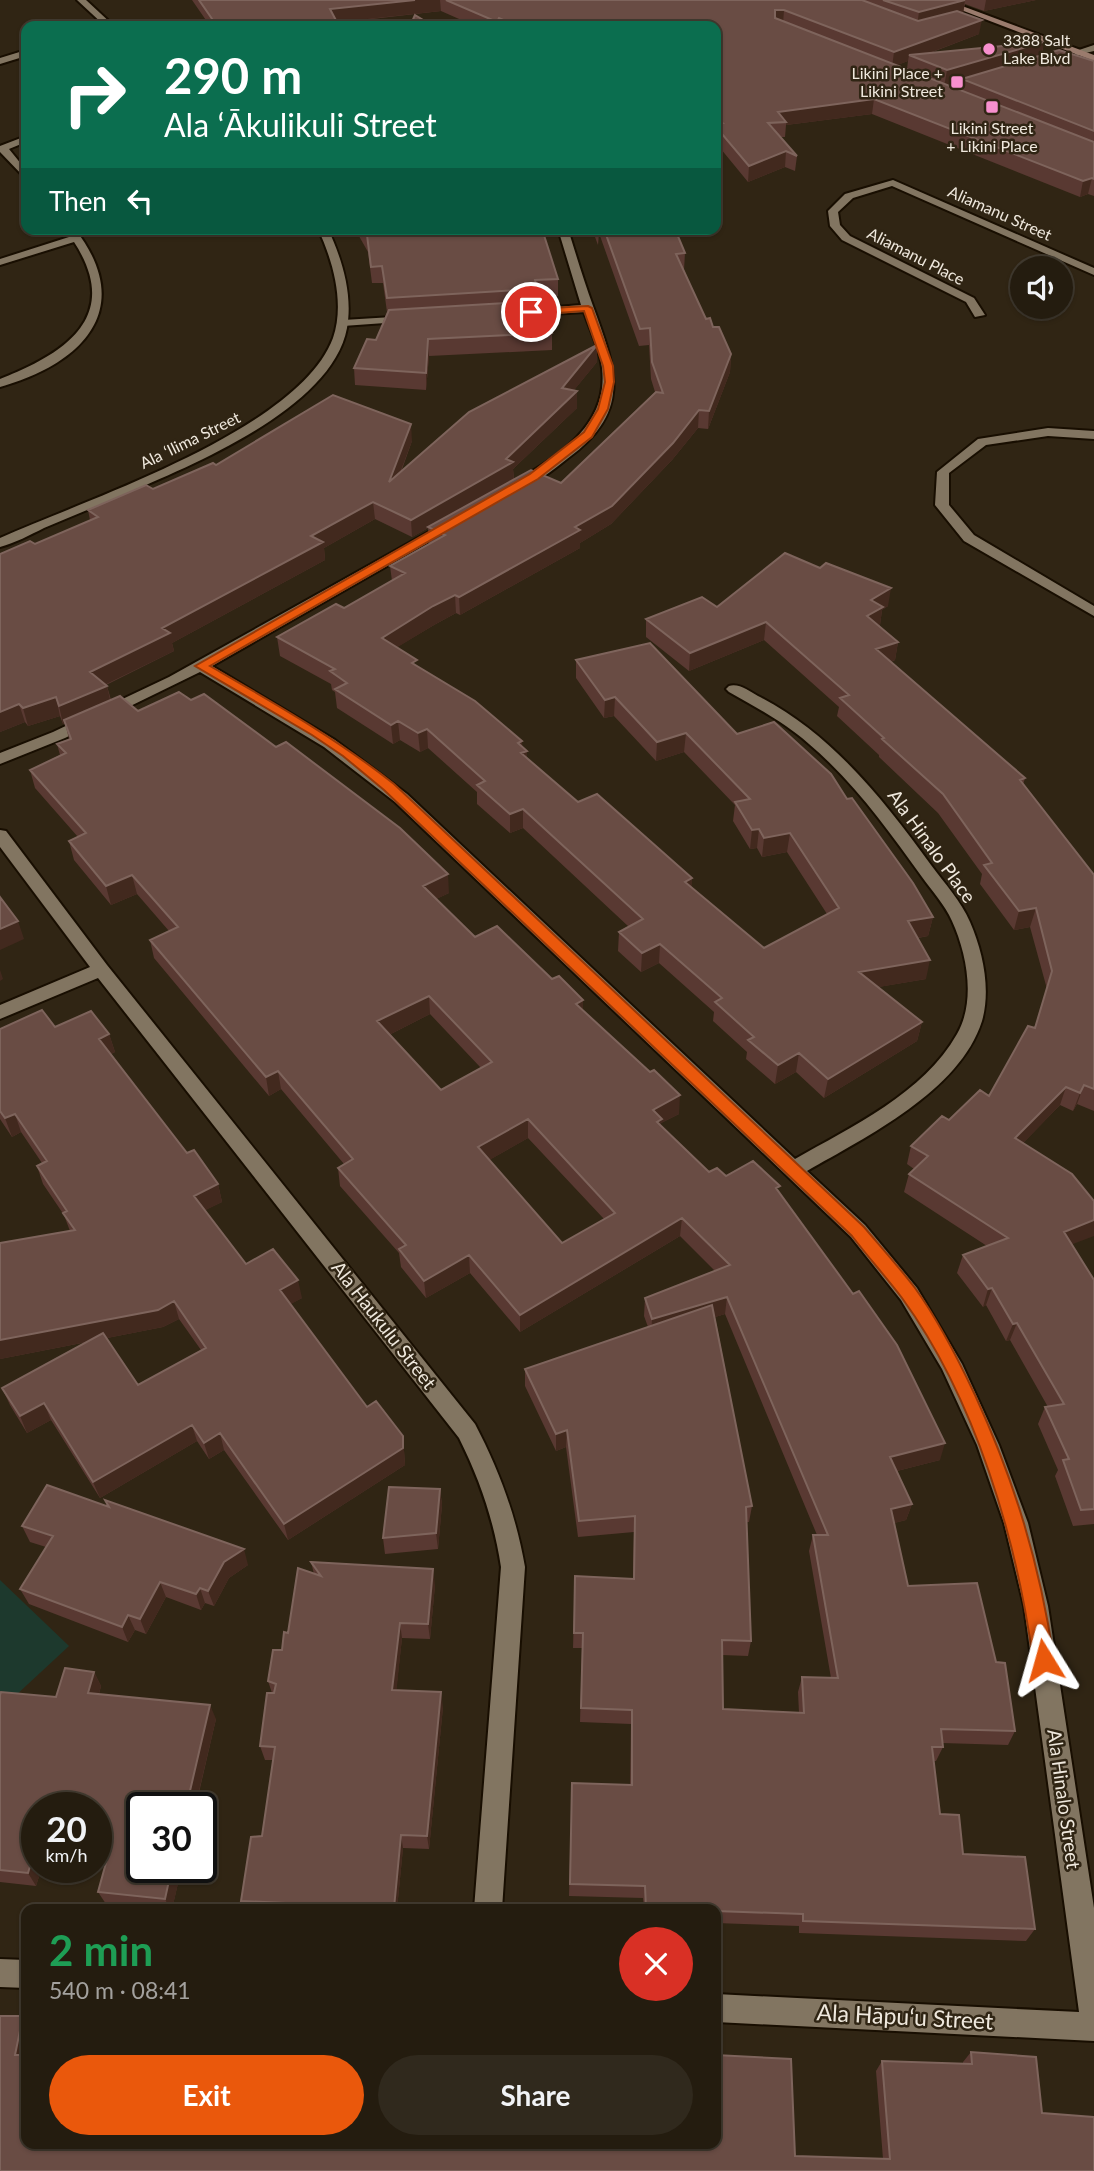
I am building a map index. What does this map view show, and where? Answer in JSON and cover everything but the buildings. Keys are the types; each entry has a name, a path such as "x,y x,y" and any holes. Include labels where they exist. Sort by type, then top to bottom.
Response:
{"main road":[{"path":"939,0 1094,58"}],"street":[{"path":"80,0 104,21"},
{"path":"1065,56 1094,48"},
{"path":"0,61 21,55"},
{"path":"21,141 2,148 21,170"},
{"name":"Aliamanu Street","path":"893,183 1094,272"},
{"name":"Aliamanu Place","path":"893,183 849,196 834,211 835,226 846,238 970,300 979,314"},
{"path":"0,262 69,235"},
{"path":"0,383 52,360 74,346 86,333 96,315 94,267 73,235"},
{"path":"325,235 335,259 343,323 426,318"},
{"path":"510,490 574,448 588,434 603,409 610,382 608,366 565,235"},
{"path":"505,314 588,308"},
{"name":"Ala ʻIlima Street","path":"0,542 188,462 249,430 271,415 310,380 337,342 343,323"},
{"path":"1094,435 1048,432 982,442 943,472 942,505 969,538 1094,612"},
{"path":"0,759 119,709 201,666 463,517"},
{"name":"Ala Hinalo Street","path":"201,666 316,733 376,776 858,1231 909,1294 951,1364 988,1445 1016,1523 1036,1606 1087,1955 1094,2021"},
{"name":"Ala Hinalo Place","path":"734,689 777,712 808,734 848,771 888,816 962,924 977,988 977,1013 967,1035 937,1076 905,1100 793,1169"},
{"name":"Ala Haukulu Street","path":"0,835 101,968 461,1423 493,1481 507,1524 513,1567 488,1904"},
{"path":"0,1012 101,968"},
{"path":"0,1973 21,1974"},
{"name":"Ala Hāpuʻu Street","path":"721,2008 1094,2027"}],"green space":[{"path":"0,1580 69,1646 0,1710"}],"place":[{"name":"3388 Salt Lake Blvd","path":"989,49"},
{"name":"Likini Place + Likini Street","path":"957,82"},
{"name":"Likini Street + Likini Place","path":"992,107"}],"route":[{"path":"531,312 588,308 604,352 610,382 603,409 588,434 574,448 534,477 201,666 316,733 347,753 389,787 858,1231 909,1294 951,1364 988,1445 1016,1523 1036,1606 1044,1660"}]}
